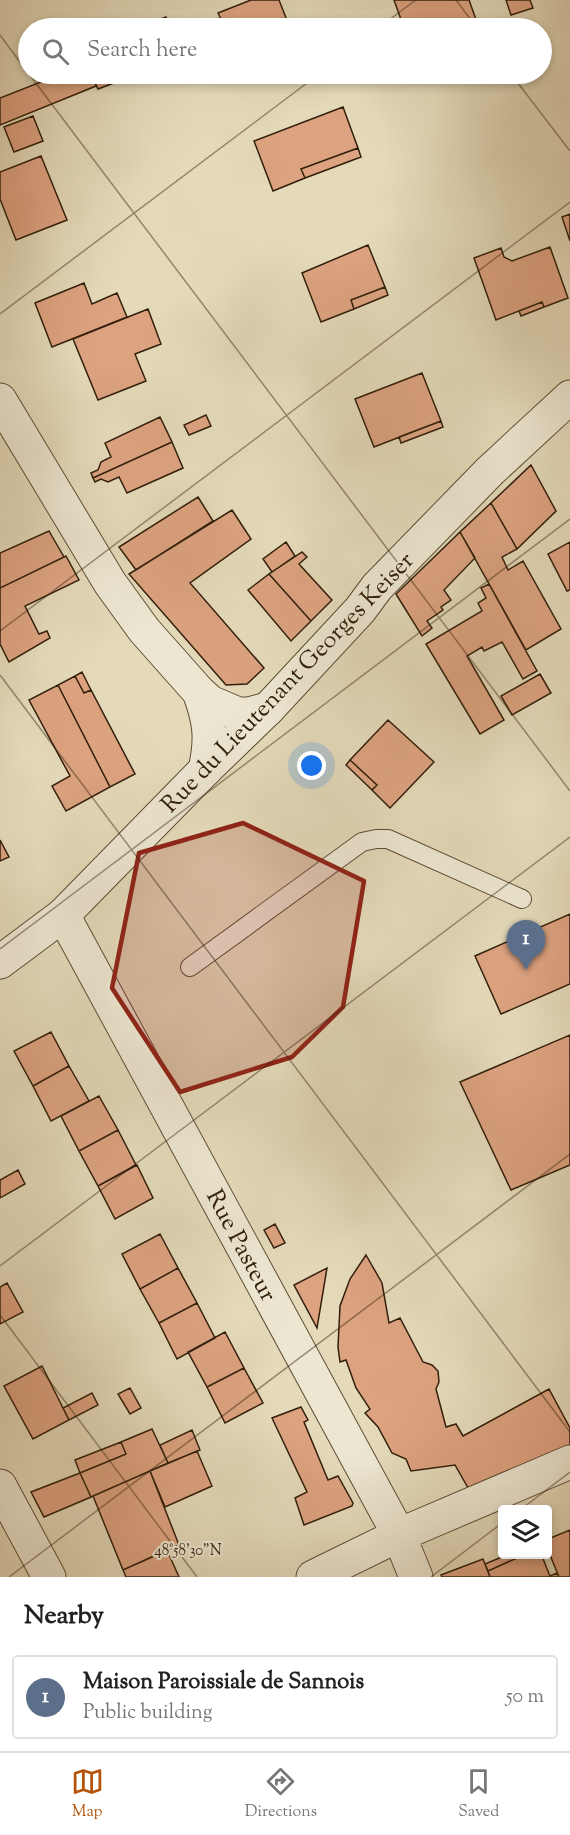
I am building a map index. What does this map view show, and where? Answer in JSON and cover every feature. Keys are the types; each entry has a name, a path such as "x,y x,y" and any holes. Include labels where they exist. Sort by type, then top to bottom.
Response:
{"street":[{"name":"Rue du Lieutenant Georges Keiser","path":"0,962 63,915 268,709 360,610 376,587 490,471 570,397"},
{"path":"0,400 8,431 144,630 210,702 238,714 249,714 268,709"},
{"path":"199,692 208,714 210,735 205,770"},
{"name":"Rue Pasteur","path":"63,915 399,1535 416,1577"},
{"path":"314,1577 399,1535 570,1462"},
{"path":"0,1486 49,1577"}],"lane":[{"path":"190,967 362,843 376,838 388,838 522,899"}],"highlighted area":[{"path":"243,823 364,881 343,1007 292,1057 180,1092 112,988 139,853"}],"building":[{"path":"251,0 279,0 286,18 220,18 218,13"},
{"path":"394,0 469,0 475,18 400,18"},
{"path":"506,0 530,0 533,8 511,15"},
{"path":"36,84 95,84 96,86 0,125 0,98"},
{"path":"96,84 111,84 98,89"},
{"path":"343,107 358,148 301,169 305,178 273,191 254,141"},
{"path":"33,116 43,141 14,152 4,127"},
{"path":"358,148 361,157 305,178 301,169"},
{"path":"41,156 67,220 16,240 0,199 0,172"},
{"path":"570,214 570,241 562,217"},
{"path":"368,245 385,287 351,300 354,309 321,322 302,273"},
{"path":"550,247 568,298 544,307 542,302 496,320 474,258 501,248 504,257 512,261"},
{"path":"84,283 92,304 117,293 127,317 52,347 35,303"},
{"path":"385,287 388,295 354,309 351,300"},
{"path":"542,302 544,307 521,316 519,311"},
{"path":"148,309 161,344 135,354 146,381 98,400 73,339"},
{"path":"422,373 441,421 374,447 355,399"},
{"path":"206,415 211,426 189,435 184,425"},
{"path":"160,417 172,442 93,478 91,473 98,470 101,462 111,457 105,443"},
{"path":"441,421 443,427 401,443 399,437"},
{"path":"172,442 183,468 127,493 119,477 108,482 101,479 95,482 93,478"},
{"path":"531,465 556,511 517,549 491,503"},
{"path":"198,497 213,521 136,570 119,547"},
{"path":"491,503 517,549 502,557 508,570 523,561 561,629 526,650 460,532"},
{"path":"232,510 251,539 190,583 264,668 247,684 226,685 129,574"},
{"path":"49,531 64,557 0,588 0,553"},
{"path":"460,532 475,558 444,590 451,600 441,607 443,610 427,621 432,628 422,636 396,594"},
{"path":"286,542 295,556 272,572 263,559"},
{"path":"570,542 570,590 567,591 548,554"},
{"path":"302,552 307,557 299,564 332,600 311,621 269,574"},
{"path":"66,556 79,580 25,606 39,634 47,631 50,638 9,662 0,644 0,588"},
{"path":"269,574 311,621 291,641 248,590"},
{"path":"489,584 537,671 523,679 502,642 484,651 482,647 467,656 504,720 480,734 426,644 482,611 478,603 486,598 481,588"},
{"path":"82,672 91,690 84,693 75,676"},
{"path":"540,674 551,693 512,715 501,696"},
{"path":"75,676 84,693 91,690 135,774 110,787 58,685"},
{"path":"58,685 110,787 66,811 52,786 70,776 29,700"},
{"path":"388,720 434,762 390,808 372,790 377,785 350,760"},
{"path":"350,760 377,785 372,790 346,765"},
{"path":"0,840 9,857 0,861"},
{"path":"570,914 570,984 501,1014 475,956"},
{"path":"51,1032 69,1066 33,1086 14,1051"},
{"path":"570,1035 570,1165 511,1190 460,1082"},
{"path":"69,1066 89,1101 51,1121 33,1086"},
{"path":"99,1096 118,1130 79,1151 61,1116"},
{"path":"118,1130 136,1165 98,1186 79,1151"},
{"path":"137,1165 153,1198 115,1219 98,1186"},
{"path":"18,1170 25,1184 0,1198 0,1180"},
{"path":"275,1224 285,1243 274,1248 264,1230"},
{"path":"160,1234 178,1268 140,1289 122,1254"},
{"path":"366,1255 382,1283 389,1323 400,1318 423,1362 432,1365 438,1371 439,1382 436,1389 446,1427 456,1424 463,1436 549,1389 570,1428 570,1451 471,1493 455,1465 411,1471 406,1459 392,1453 378,1427 365,1413 370,1409 356,1388 346,1360 340,1362 338,1347 340,1306 350,1279"},
{"path":"178,1268 197,1303 159,1323 140,1289"},
{"path":"327,1268 317,1328 294,1285"},
{"path":"7,1283 23,1312 0,1324 0,1287"},
{"path":"197,1303 215,1338 177,1359 159,1323"},
{"path":"225,1332 244,1368 207,1387 188,1352"},
{"path":"42,1366 69,1420 33,1439 4,1386"},
{"path":"244,1368 263,1403 225,1423 207,1387"},
{"path":"130,1388 141,1408 130,1414 118,1394"},
{"path":"92,1393 98,1405 69,1420 63,1408"},
{"path":"301,1407 308,1420 304,1422 328,1480 338,1476 353,1503 352,1506 304,1525 295,1498 307,1492 272,1418"},
{"path":"152,1429 168,1463 91,1497 80,1473 126,1454 121,1442"},
{"path":"192,1430 200,1450 168,1463 160,1445"},
{"path":"121,1442 126,1454 80,1473 75,1460"},
{"path":"197,1451 212,1486 165,1507 150,1471"},
{"path":"150,1471 179,1545 123,1570 93,1496"},
{"path":"80,1473 91,1497 44,1517 31,1492"},
{"path":"570,1530 570,1577 559,1577 552,1559 552,1537"},
{"path":"167,1550 179,1577 126,1577 123,1570"},
{"path":"483,1559 490,1577 442,1577 441,1575"},
{"path":"498,1559 515,1559 488,1571 485,1564"},
{"path":"515,1559 543,1559 550,1576 557,1573 559,1577 490,1577 488,1571"}],"place":[{"name":"Maison Paroissiale de Sannois","path":"526,970"}]}
